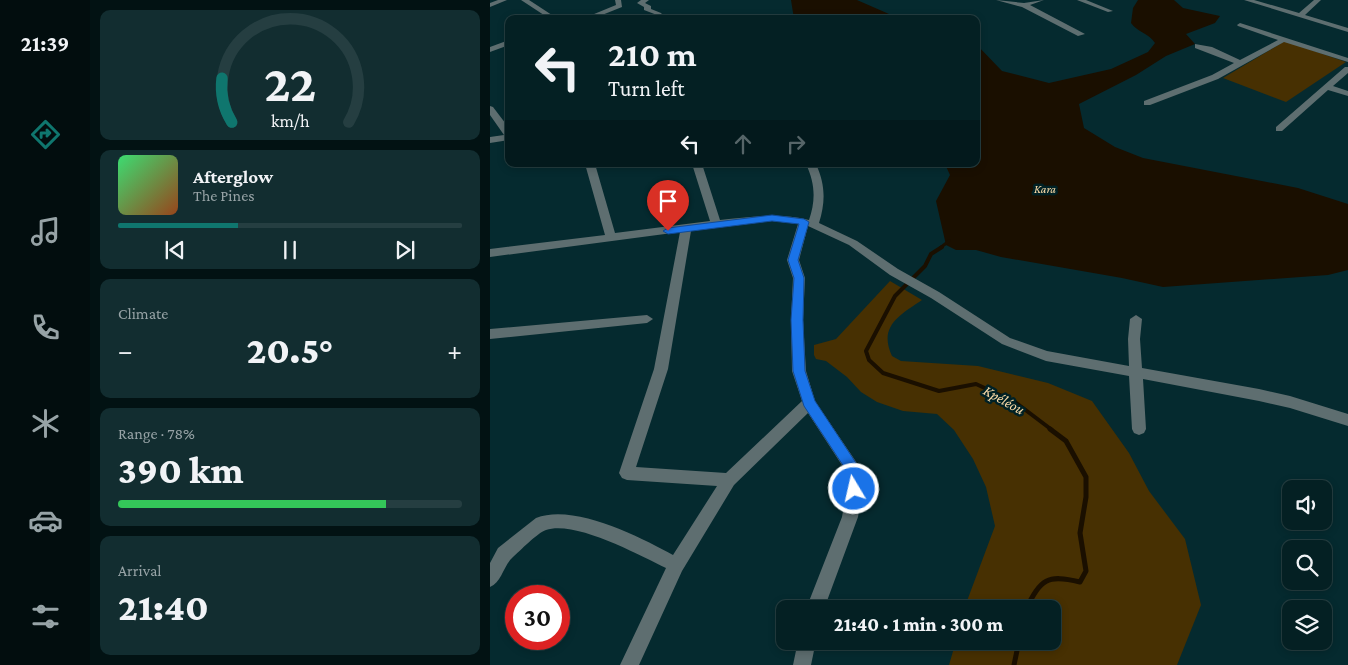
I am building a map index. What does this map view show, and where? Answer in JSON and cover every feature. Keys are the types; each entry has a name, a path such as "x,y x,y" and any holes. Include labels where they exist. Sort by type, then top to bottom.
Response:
{"street":[{"path":"490,5 504,0"},
{"path":"524,0 548,15"},
{"path":"596,15 620,6 618,0"},
{"path":"646,0 640,3 649,7 646,9 660,15"},
{"path":"999,0 1024,5 1081,34"},
{"path":"1024,5 1041,0"},
{"path":"1080,0 1110,11"},
{"path":"1247,0 1348,30"},
{"path":"1300,16 1318,0"},
{"path":"1240,25 1348,60"},
{"path":"1147,103 1215,77 1284,39"},
{"path":"490,50 505,44"},
{"path":"1198,46 1240,63"},
{"path":"1279,129 1348,69"},
{"path":"1327,87 1348,94"},
{"path":"490,109 505,130"},
{"path":"490,140 505,137"},
{"path":"591,167 611,238"},
{"path":"698,167 716,224"},
{"path":"812,167 819,180 820,204 809,223 793,260 799,278 797,320 799,371 809,402 857,475 850,517 818,600"},
{"path":"490,253 772,218 809,223 853,243 894,272 935,295 1006,341 1046,356 1290,402 1348,420"},
{"path":"686,229 661,369 627,473 729,480"},
{"path":"490,334 646,319"},
{"path":"1136,319 1134,339 1139,429"},
{"path":"629,665 676,565 729,480 809,402"},
{"path":"490,580 504,554 542,523 568,522 610,532 676,565"},
{"path":"802,665 805,650"}],"shaded area":[{"path":"1285,41 1346,62 1286,102 1223,78"},
{"path":"890,281 922,300 893,322 888,337 888,346 892,356 901,361 978,366 1048,383 1092,401 1129,453 1149,491 1185,539 1201,605 1177,665 949,665 953,650 1061,650 1061,600 967,600 995,526 986,487 973,459 954,430 937,414 903,411 877,402 861,392 847,377 826,361 816,359 814,345 836,339"}],"water":[{"path":"791,0 857,0 894,15 793,15"},
{"name":"Kara","path":"1138,0 1174,0 1183,8 1220,16 1215,23 1186,34 1195,44 1166,56 1136,75 1079,104 1084,128 1115,147 1143,158 1298,188 1348,204 1348,270 1328,275 1163,287 1001,257 976,250 956,250 946,245 936,201 950,175 946,167 980,167 980,48 1002,71 1049,83 1111,69 1148,52 1155,43 1131,23 1133,8"}],"waterway":[{"name":"Kpéléou","path":"940,248 949,241"},
{"name":"Kpéléou","path":"942,247 931,254 925,266 895,296 866,351 869,360 883,373 939,391 976,384 1015,402 1052,430"},
{"name":"Kpéléou","path":"1031,600 1036,591 1046,581 1060,579 1080,582 1086,571 1080,533 1086,497 1086,477 1066,441 1050,429"},
{"name":"Kpéléou","path":"1014,665 1017,650"}],"route":[{"path":"668,231 772,218 804,222 793,260 799,278 797,320 799,371 809,402 857,475 854,489"}]}
